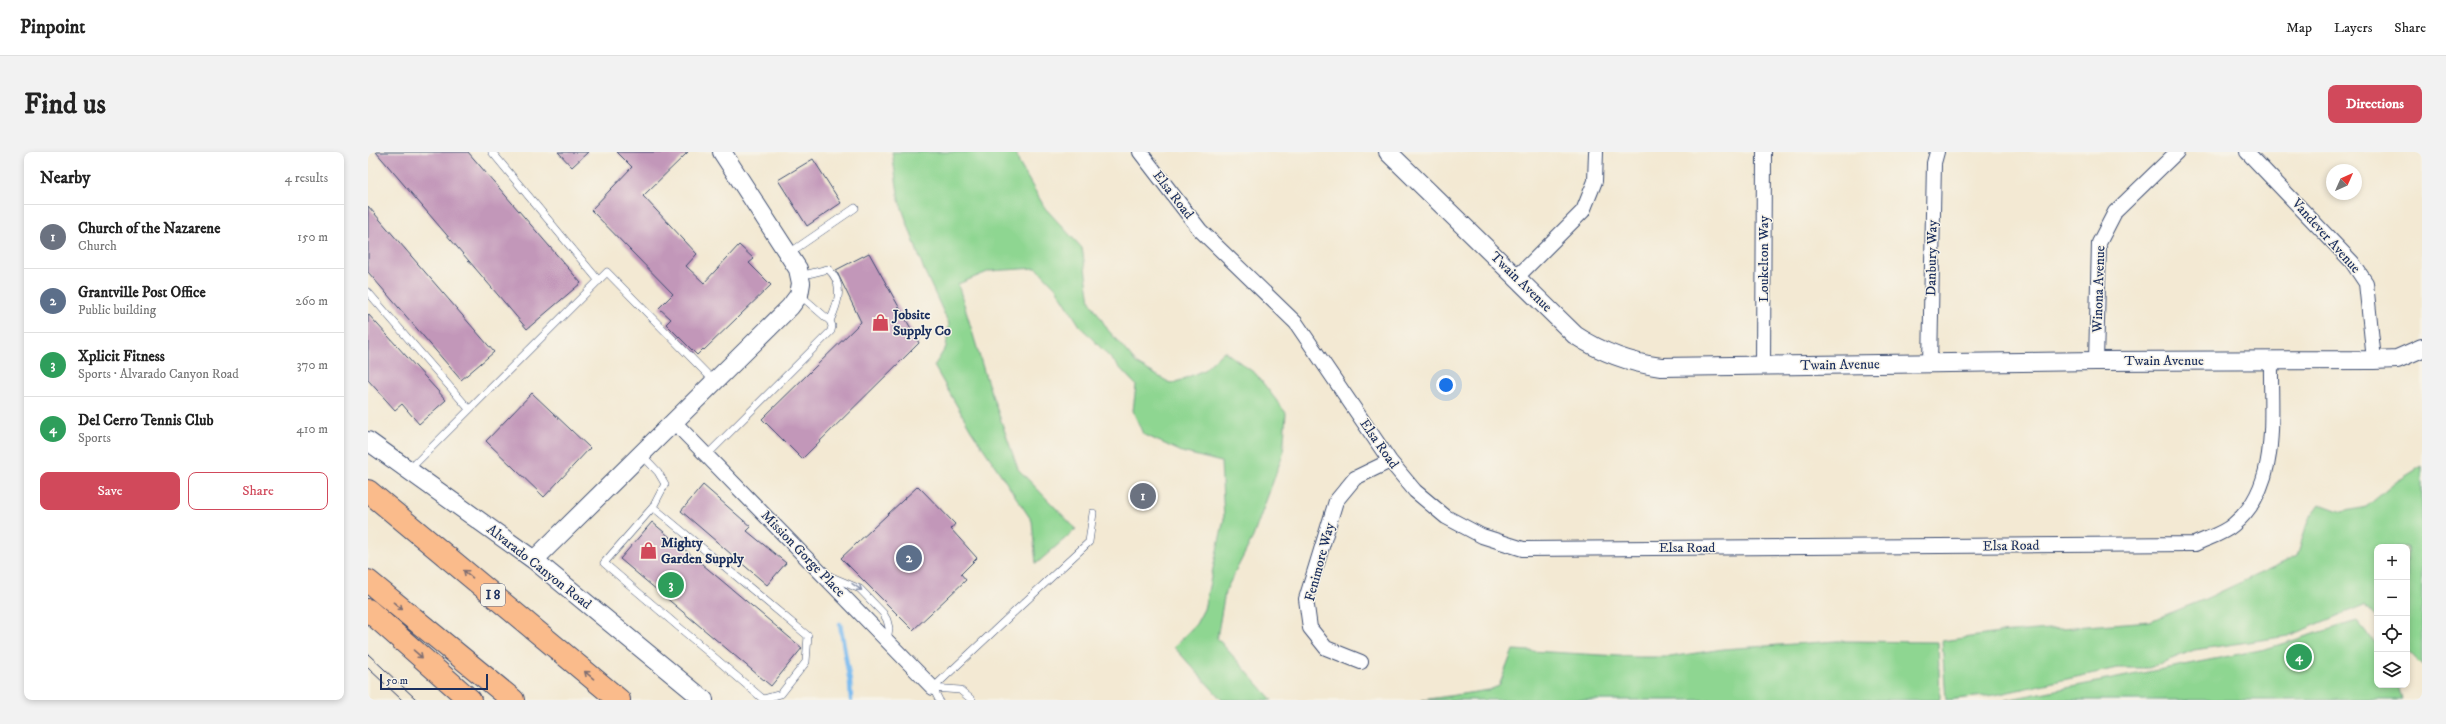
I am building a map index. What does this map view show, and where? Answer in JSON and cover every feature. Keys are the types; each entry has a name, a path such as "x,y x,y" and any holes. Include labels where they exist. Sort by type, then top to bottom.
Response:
{"highway":[{"name":"I 8","path":"368,491 619,700"},
{"path":"368,582 513,700"},
{"path":"368,610 470,700"}],"street":[{"path":"534,560 673,421 778,320 799,295 798,269 722,152"},
{"name":"Elsa Road","path":"1140,152 1200,230 1296,323 1390,461 1415,491 1446,517 1482,536 1523,549 2195,544 2232,526 2247,512 2260,492 2269,463 2271,360"},
{"name":"Twain Avenue","path":"1388,152 1575,335 1595,348 1638,364 1661,367 2096,361 2374,360 2397,359 2422,348"},
{"path":"1516,278 1583,211 1595,181 1596,152"},
{"name":"Loukelton Way","path":"1763,366 1764,152"},
{"name":"Danbury Way","path":"1930,364 1934,163 1937,152"},
{"name":"Winona Avenue","path":"2096,361 2099,242 2115,212 2177,152"},
{"name":"Vandever Avenue","path":"2248,152 2352,262 2366,283 2374,360"},
{"name":"Mission Gorge Place","path":"673,421 887,641 936,694"},
{"name":"Alvarado Canyon Road","path":"368,441 534,560 704,700"},
{"name":"Fenimore Way","path":"1361,662 1326,648 1310,628 1306,599 1336,501 1355,478 1390,461"}],"lane":[{"path":"492,152 599,281"},
{"path":"788,254 854,208"},
{"path":"799,276 828,269 836,279 839,296 830,321"},
{"path":"409,470 607,272 714,381"},
{"path":"368,292 469,409"},
{"path":"707,455 831,331 832,326 830,321 799,295"},
{"path":"640,454 658,472 665,484 653,507 604,563 763,698 781,694 806,662 808,636 653,507"},
{"path":"936,694 1089,542 1093,513"},
{"path":"936,694 960,690 972,700"}],"green space":[{"path":"892,152 1016,152 1019,163 1045,208 1082,248 1090,301 1108,330 1137,364 1172,384 1204,370 1224,351 1256,374 1286,413 1283,454 1253,537 1225,592 1217,638 1272,700 1222,700 1174,647 1196,624 1204,609 1224,519 1221,462 1182,452 1143,434 1133,411 1136,385 1080,326 1056,288 1037,268 990,271 958,284 986,378 1018,469 1076,529 1036,564 1032,521 971,430 934,366 946,347 949,324 924,270 899,200"},
{"path":"2422,466 2422,665 2410,653 2410,544 2374,544 2374,616 2364,605 2288,636 2194,650 2149,668 2117,668 1995,695 1946,700 1942,641 1999,633 2150,621 2203,600 2297,556 2308,520 2320,504 2342,512 2366,507 2396,482"},
{"path":"2357,621 2374,641 2374,688 2399,688 2402,700 2005,700 2265,649"},
{"path":"1837,641 1938,642 1939,700 1422,700 1489,690 1499,686 1513,650 1637,657 1670,657 1723,649"}],"building":[{"path":"376,152 468,152 581,283 527,329"},
{"path":"558,152 588,152 572,167"},
{"path":"617,152 688,152 643,196 697,254 686,266 704,283 739,245 754,259 749,263 771,285 697,355 666,324 671,319 659,308 673,294 591,210 632,167"},
{"path":"813,159 841,203 807,226 778,180"},
{"path":"368,206 494,352 461,380 368,272"},
{"path":"869,253 919,343 802,459 762,419 861,322 836,270"},
{"path":"368,314 446,400 419,424 402,404 395,410 368,380"},
{"path":"532,393 590,448 544,497 486,441"},
{"path":"703,485 751,527 747,531 786,563 767,585 681,511"},
{"path":"918,486 955,524 951,529 977,558 961,574 966,580 913,630 841,558"},
{"path":"652,522 802,648 771,686 620,559"}],"waterway":[{"path":"840,624 850,682 851,700"}],"tram line":[{"path":"368,654 417,700"},
{"path":"368,668 402,700"}],"place":[{"name":"Jobsite Supply Co","path":"880,323"},
{"name":"Church of the Nazarene","path":"1143,496"},
{"name":"Mighty Garden Supply","path":"648,551"},
{"name":"Grantville Post Office","path":"909,558"},
{"name":"Xplicit Fitness","path":"671,585"},
{"name":"Del Cerro Tennis Club","path":"2299,657"}]}
